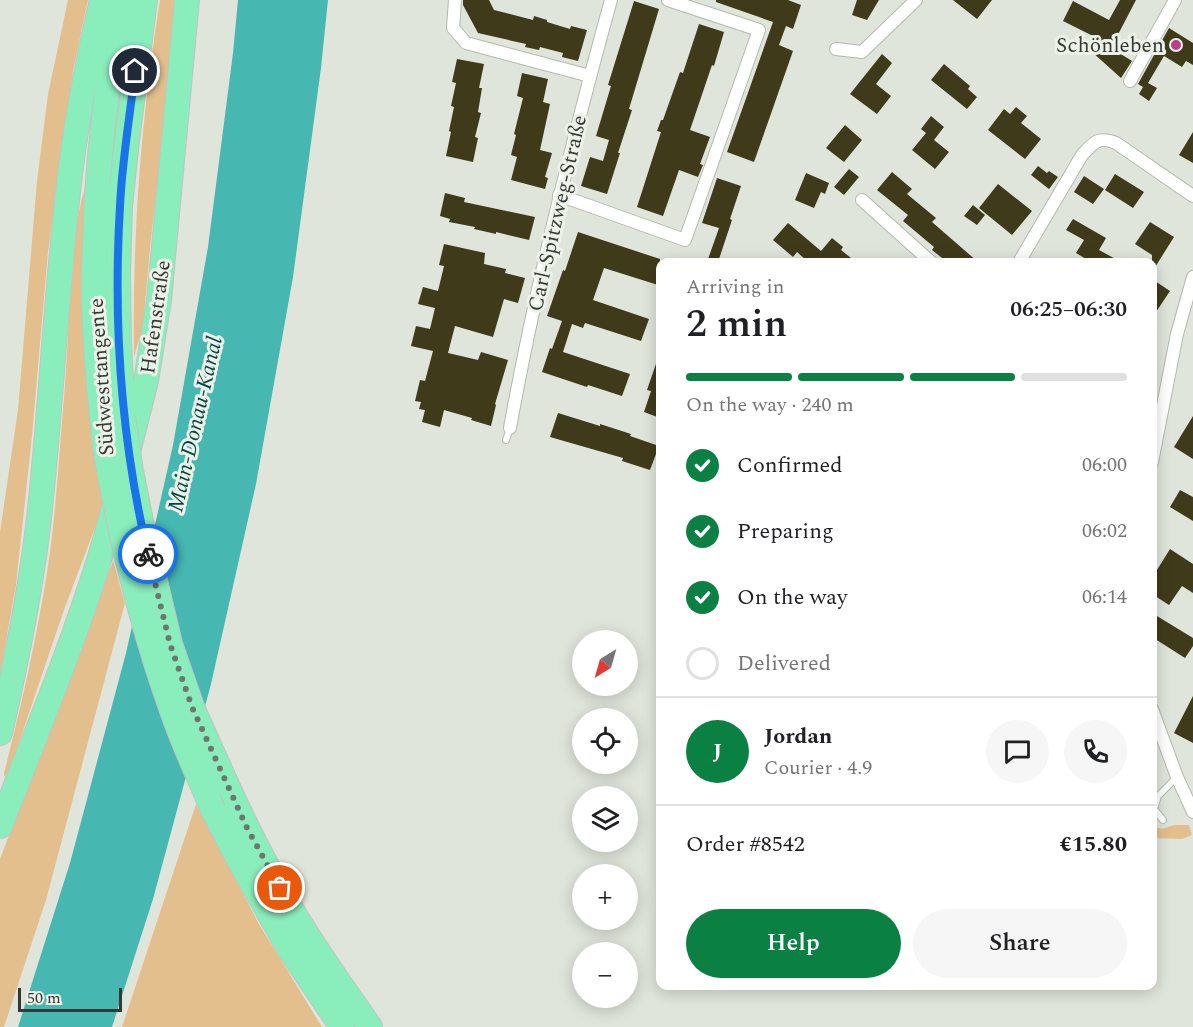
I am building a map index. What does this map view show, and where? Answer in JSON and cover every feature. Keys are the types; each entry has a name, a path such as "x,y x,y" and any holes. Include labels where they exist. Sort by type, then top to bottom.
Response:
{"highway":[{"path":"0,733 14,675 30,583 40,509 68,191 90,49 102,0"},
{"name":"Südwesttangente","path":"123,0 110,71 102,141 118,298 123,417 141,526 170,644 192,707 247,828 297,918 333,994 342,1027"},
{"name":"Südwesttangente","path":"109,202 127,140 145,0"},
{"name":"Hafenstraße","path":"0,826 80,619 103,549 146,381 159,300 187,0"},
{"name":"Südwesttangente","path":"333,994 370,1027"}],"street":[{"path":"455,0 453,28 466,43 590,76"},
{"name":"Carl-Spitzweg-Straße","path":"508,434 559,195 611,0"},
{"path":"559,195 685,240 759,30 668,0"},
{"path":"836,49 862,52 916,0"},
{"path":"1130,81 1175,0"},
{"path":"1021,258 1082,155 1094,142 1099,140 1106,139 1116,144 1193,196"},
{"path":"862,200 927,258"},
{"path":"1157,436 1177,334 1193,277"},
{"path":"1157,718 1164,730 1177,777 1193,812"}],"lane":[{"path":"1157,799 1177,777"},
{"path":"1157,813 1163,820"}],"shaded area":[{"path":"68,0 88,0 73,71 48,252 16,585 0,675 0,532 18,410 37,181 48,94"},
{"path":"160,0 176,0 143,326 134,357 139,178"},
{"path":"85,189 99,483 103,507 65,607 8,775 4,776 33,649 50,551 59,463 74,251 79,212"},
{"path":"113,561 125,603 46,900 4,1027 0,1027 0,859"},
{"path":"196,804 259,924 322,1027 122,1027"},
{"path":"1174,825 1189,825 1192,835 1182,839 1157,838 1157,828 1162,829"}],"water":[{"name":"Main-Donau-Kanal","path":"238,0 328,0 293,277 256,484 211,684 153,899 112,1027 18,1027 70,863 126,653 173,445 208,247"}],"building":[{"path":"463,0 489,0 494,10 533,20 534,16 570,29 571,26 587,30 578,61 562,57 563,53 540,47 539,50 525,47 526,44 478,33 463,5"},
{"path":"716,0 788,0 801,5 793,29 786,26 779,45 793,51 754,162 727,152 773,22 716,2"},
{"path":"857,0 879,0 867,20 852,15"},
{"path":"953,0 992,0 977,19"},
{"path":"1120,0 1136,0 1111,48 1132,61 1121,78 1092,52 1099,39 1063,21 1073,1 1109,20"},
{"path":"634,1 659,9 629,109 632,110 607,194 581,186 590,157 603,161 609,140 596,136 611,86 608,85"},
{"path":"699,24 724,32 690,130 710,137 700,164 703,165 698,177 679,170 663,216 637,207 661,132 657,131 680,72 683,73"},
{"path":"1169,28 1193,43 1193,65 1186,61 1182,67 1164,56 1148,83 1157,88 1149,101 1139,94 1143,87 1138,84"},
{"path":"882,54 892,63 876,84 891,96 877,114 850,94"},
{"path":"457,59 484,64 479,88 482,88 478,112 481,113 475,137 478,138 473,162 446,156 454,107 451,106 456,83 452,82"},
{"path":"944,64 970,86 968,89 977,97 967,109 931,80"},
{"path":"522,73 548,79 543,102 550,104 540,150 552,153 545,177 548,178 545,189 511,180 517,157 511,155 523,98 517,96"},
{"path":"1016,107 1027,116 1021,123 1041,139 1025,159 988,130 1004,109 1010,114"},
{"path":"931,116 944,127 934,140 949,152 935,169 912,150 926,133 921,129"},
{"path":"845,125 862,140 844,162 826,148"},
{"path":"1193,132 1193,163 1179,155"},
{"path":"1038,166 1058,177 1049,189 1031,175"},
{"path":"849,169 859,177 844,195 834,187"},
{"path":"892,172 912,189 907,194 936,218 932,222 973,258 942,258 932,250 934,247 903,221 908,215 877,190"},
{"path":"806,173 829,183 825,194 821,192 814,208 795,200"},
{"path":"1115,174 1144,192 1133,208 1105,190"},
{"path":"1084,176 1104,189 1093,204 1074,192"},
{"path":"717,178 741,186 719,258 708,258 719,228 702,223"},
{"path":"998,184 1032,211 1012,235 979,208"},
{"path":"445,193 465,198 464,202 535,217 529,240 449,222 450,219 440,216"},
{"path":"973,205 985,215 977,225 964,216"},
{"path":"1073,219 1106,238 1099,250 1114,258 1084,258 1076,253 1084,240 1066,230"},
{"path":"1150,222 1174,237 1157,264 1157,258 1152,258 1152,255 1135,244"},
{"path":"788,223 821,251 832,238 851,258 804,258 797,252 793,257 773,240"},
{"path":"578,232 657,258 656,284 604,268 593,300 649,319 641,341 585,323 583,328 572,324 563,352 630,374 622,396 542,372 562,321 547,316 563,270 565,271"},
{"path":"444,244 485,253 484,264 506,269 505,273 525,278 518,303 504,299 493,337 455,326 448,353 478,360 481,352 508,360 491,426 444,410 440,427 422,422 425,410 419,409 421,402 415,401 420,380 425,381 433,351 411,346 416,326 430,329 435,308 418,304 423,287 438,291 444,266 439,265"},
{"path":"1157,282 1170,291 1157,310"},
{"path":"656,364 656,416 644,412 651,391 647,390"},
{"path":"558,413 631,434 630,436 656,445 656,454 650,470 622,461 623,458 550,437"},
{"path":"1193,416 1193,459 1174,447"},
{"path":"1180,490 1193,497 1193,521 1170,507"},
{"path":"1170,549 1193,564 1193,593 1182,586 1169,605 1157,597 1157,570"},
{"path":"1157,616 1193,638 1193,646 1185,658 1157,640"},
{"path":"1193,696 1193,743 1174,733"}],"way so far":[{"path":"148,554 170,644 192,707 247,828 280,888"}],"place":[{"name":"Schönleben","path":"1176,45"}],"route":[{"path":"135,71 120,206 119,343 123,417 141,526 148,554"}]}
